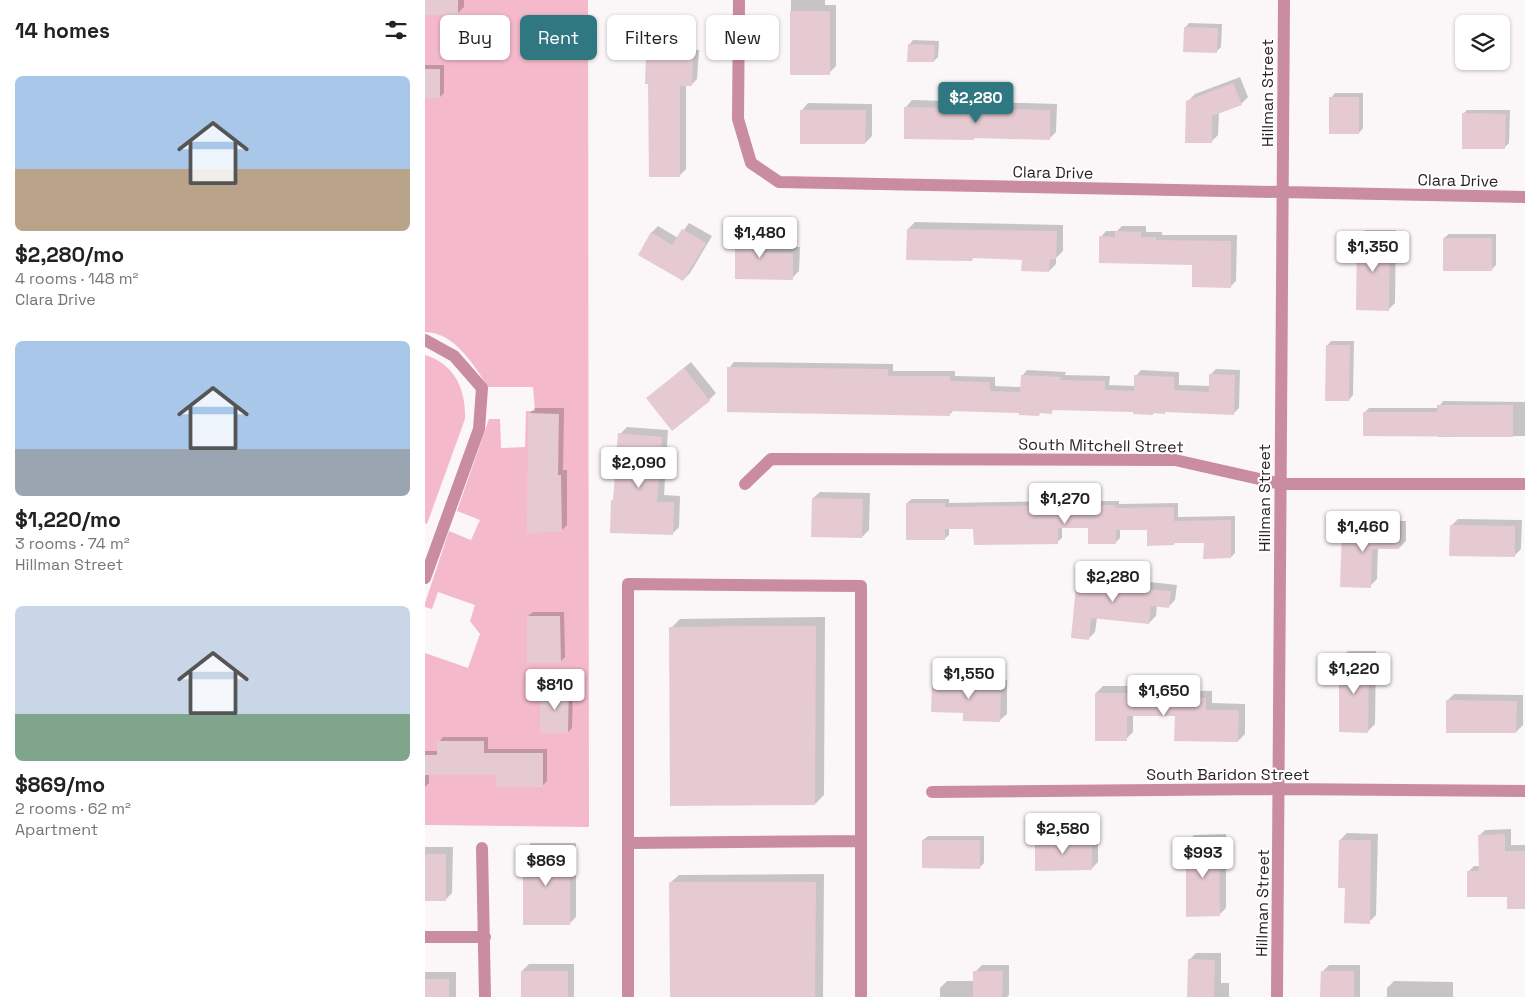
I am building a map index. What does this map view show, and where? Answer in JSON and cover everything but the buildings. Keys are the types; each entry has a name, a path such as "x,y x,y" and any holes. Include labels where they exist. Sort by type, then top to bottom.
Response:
{"street":[{"name":"Clara Drive","path":"739,0 738,119 751,163 779,182 1525,197"},
{"name":"Hillman Street","path":"1277,997 1283,0"},
{"path":"425,340 454,356 482,388 479,429 425,578"},
{"name":"South Mitchell Street","path":"745,484 771,458 1175,460 1281,484 1525,484"},
{"path":"628,997 628,584 861,586 861,997"},
{"name":"South Baridon Street","path":"932,792 1279,789 1525,790"},
{"path":"629,843 861,841"},
{"path":"482,848 485,997"},
{"path":"425,937 485,937"}],"shaded area":[{"path":"425,0 588,0 588,15 520,15 520,60 588,60 589,827 425,825 425,653 468,668 480,634 470,621 475,605 438,592 432,609 425,607 425,603 449,531 471,540 480,520 457,511 489,419 500,419 501,448 525,447 526,411 535,411 533,387 488,387 470,360 454,344 435,333 425,332"},
{"path":"425,355 444,365 457,379 465,408 465,419 427,524 425,523"}]}
